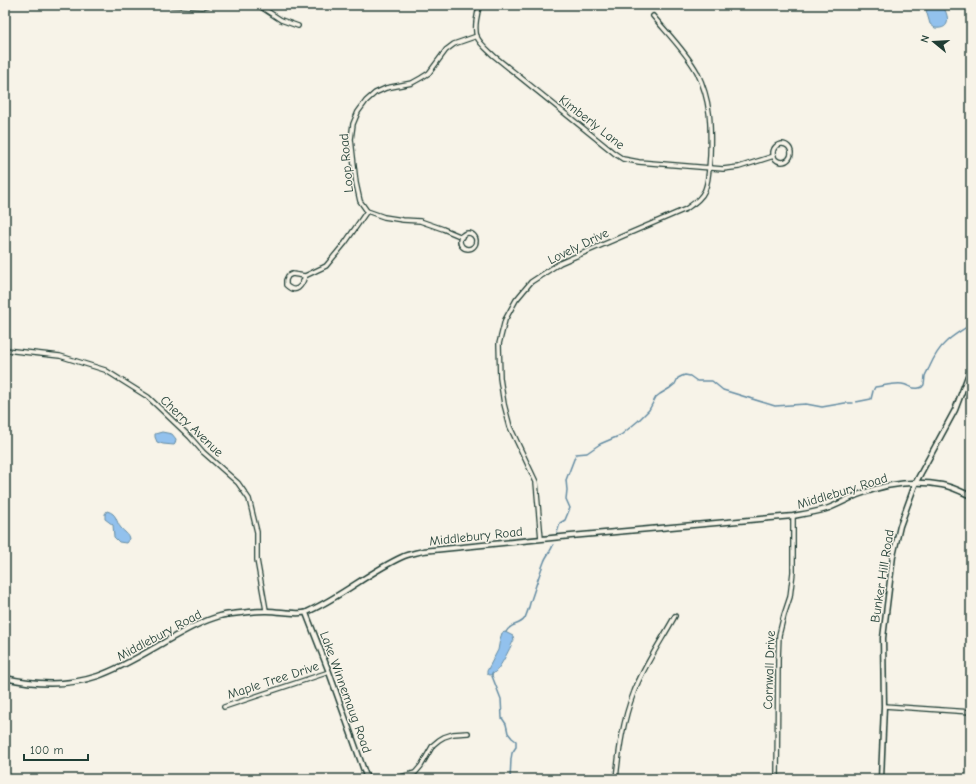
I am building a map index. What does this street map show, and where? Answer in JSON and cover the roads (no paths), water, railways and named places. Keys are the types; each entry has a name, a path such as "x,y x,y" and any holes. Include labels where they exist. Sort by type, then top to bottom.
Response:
{"street":[{"path":"168,5 202,7 209,5"},
{"path":"258,5 281,20 298,26"},
{"path":"477,36 476,20 480,5"},
{"name":"Lovely Drive","path":"541,539 536,482 510,427 504,404 500,378 499,344 504,320 516,300 531,282 560,263 686,208 698,200 705,190 709,168 711,129 709,108 704,87 685,54 653,16"},
{"name":"Kimberly Lane","path":"477,36 494,56 623,159 640,162 723,169 739,167 774,156"},
{"name":"Loop Road","path":"367,211 360,201 356,183 351,139 353,124 358,112 366,101 375,93 386,88 412,83 421,78 429,73 446,50 454,44 477,36"},
{"name":"Kimberly Lane","path":"782,144 788,147 791,152 788,159 783,161 777,160 774,156 775,148 782,144"},
{"path":"305,276 292,274 288,276 286,286 290,289 297,290 305,276 326,266 345,243 367,211 384,217 420,221 443,228 462,237"},
{"path":"468,233 473,235 476,240 474,247 469,249 464,248 460,242 462,237 468,233"},
{"name":"Cherry Avenue","path":"5,350 60,356 106,370 148,398 190,437 203,452 238,483 249,499 258,532 257,560 266,610"},
{"name":"Bunker Hill Road","path":"881,779 884,706 884,638 893,556 900,526 916,482 955,410 971,368"},
{"name":"Middlebury Road","path":"5,678 19,682 57,684 79,681 112,671 189,628 222,615 266,610 285,613 306,613 403,557 422,551 793,516 826,509 875,489 916,482 943,485 971,496"},
{"name":"Cornwall Drive","path":"777,779 779,634 790,597 793,572 793,516"},
{"name":"Lake Winnemaug Road","path":"306,613 329,672 367,779"},
{"path":"616,779 620,741 634,690 675,616"},
{"name":"Maple Tree Drive","path":"224,707 329,672"},
{"path":"884,706 971,712"},
{"path":"394,779 414,773 421,766 433,745 439,740 452,734 468,733"}],"water":[{"path":"932,5 942,5 948,21 944,27 935,28 930,24 926,10 927,7"},
{"path":"162,432 172,434 176,439 174,445 157,442 155,434"},
{"path":"107,511 111,512 115,516 121,528 128,535 129,539 126,543 119,542 114,537 113,525 105,519 105,514"},
{"path":"505,632 513,636 514,640 497,671 490,675 487,674 487,671 498,650 502,633"}],"waterway":[{"path":"856,402 871,399 875,387 892,384 915,388 923,386 925,376 941,348 948,340 968,326 971,326"},
{"path":"557,533 560,523 565,520 570,508 566,499 566,480 576,454 587,453 600,444 621,435 649,410 656,397 675,384 678,378 682,376 690,376 697,381 712,381 723,390 775,406 806,404 822,407 853,403"},
{"path":"506,632 510,627 520,623 525,618 544,562 553,545"},
{"path":"492,673 501,699 502,718 506,724 508,733 516,741 516,747 512,753 511,759 510,779"}]}
